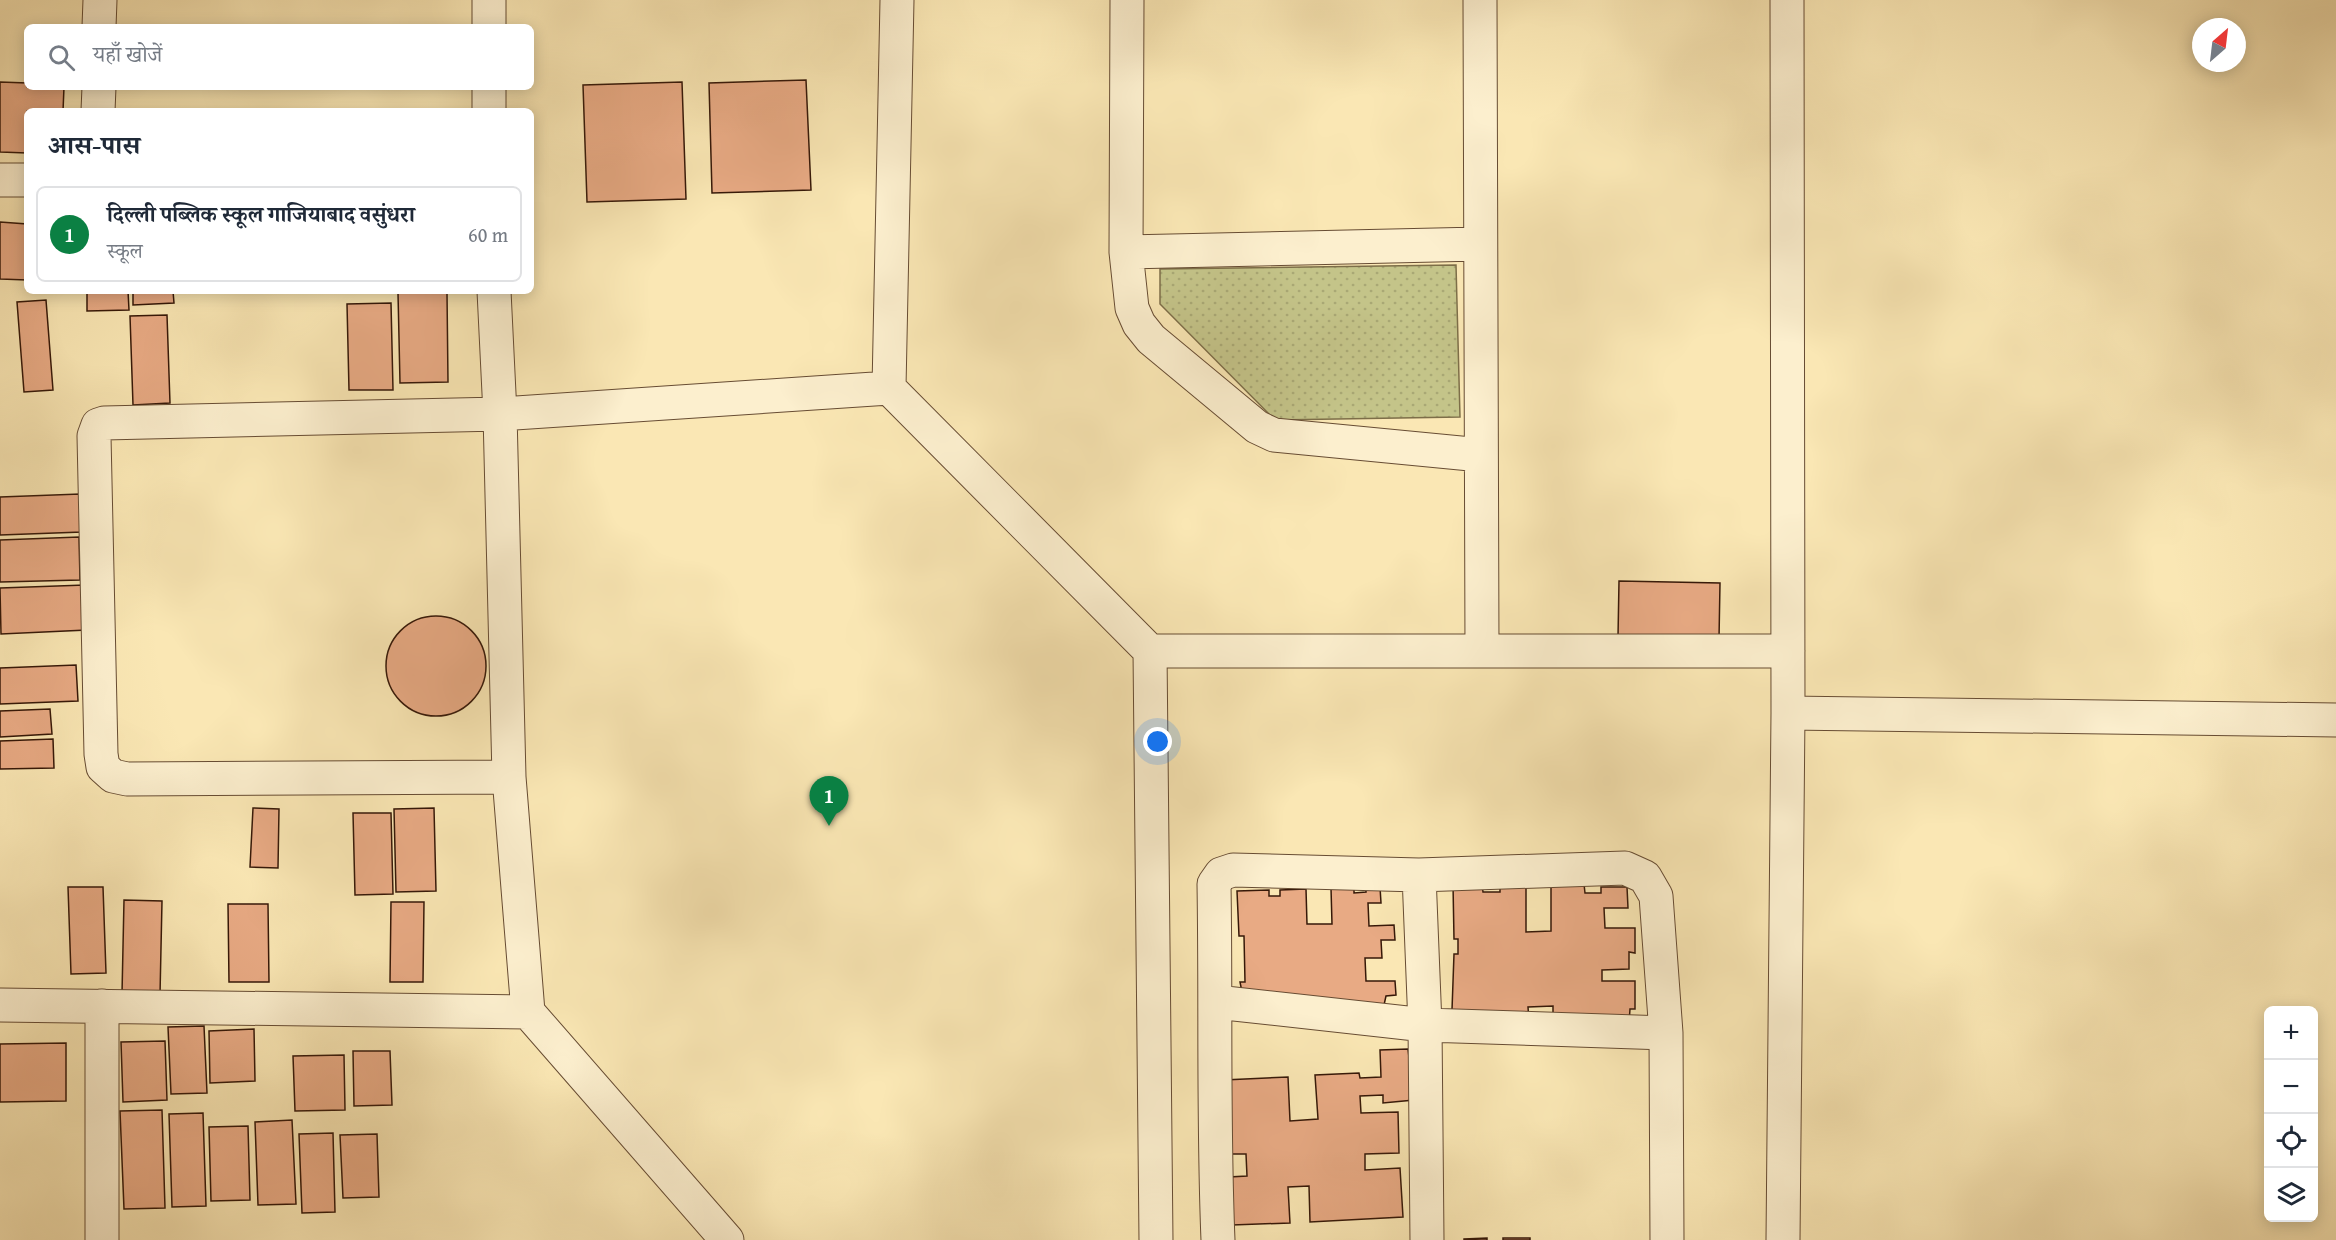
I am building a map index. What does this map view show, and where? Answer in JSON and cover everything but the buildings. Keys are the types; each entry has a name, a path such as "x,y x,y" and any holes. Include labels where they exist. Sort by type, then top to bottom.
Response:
{"street":[{"path":"99,0 99,24"},
{"path":"489,0 489,24"},
{"path":"897,0 889,388 1150,651 1156,1240"},
{"path":"1127,0 1126,252 1132,308 1139,324 1151,339 1257,427 1274,435 1481,455"},
{"path":"1480,0 1482,651"},
{"path":"1782,1240 1788,713 1787,0"},
{"path":"98,108 99,90"},
{"path":"489,90 489,108"},
{"path":"0,180 24,180"},
{"path":"1126,252 1480,244"},
{"path":"494,294 500,414 509,777 528,1012 727,1240"},
{"path":"509,777 127,779 113,776 103,767 101,754 94,436 98,425 104,423 500,414 889,388"},
{"path":"1150,651 1788,651"},
{"path":"1788,713 2336,720"},
{"path":"1218,1240 1214,1138 1216,1002 1214,884 1221,874 1233,870 1419,875 1625,868 1645,877 1656,896 1666,1033 1667,1240"},
{"path":"1419,875 1425,1025 1426,1240"},
{"path":"1216,1002 1425,1025 1666,1033"},
{"path":"0,1005 528,1012"},
{"path":"102,1005 102,1240"}],"green space":[{"path":"1456,265 1460,417 1275,420 1160,304 1160,269"}],"place":[{"name":"दिल्ली पब्लिक स्कूल गाजियाबाद वसुंधरा","path":"829,826"}]}
